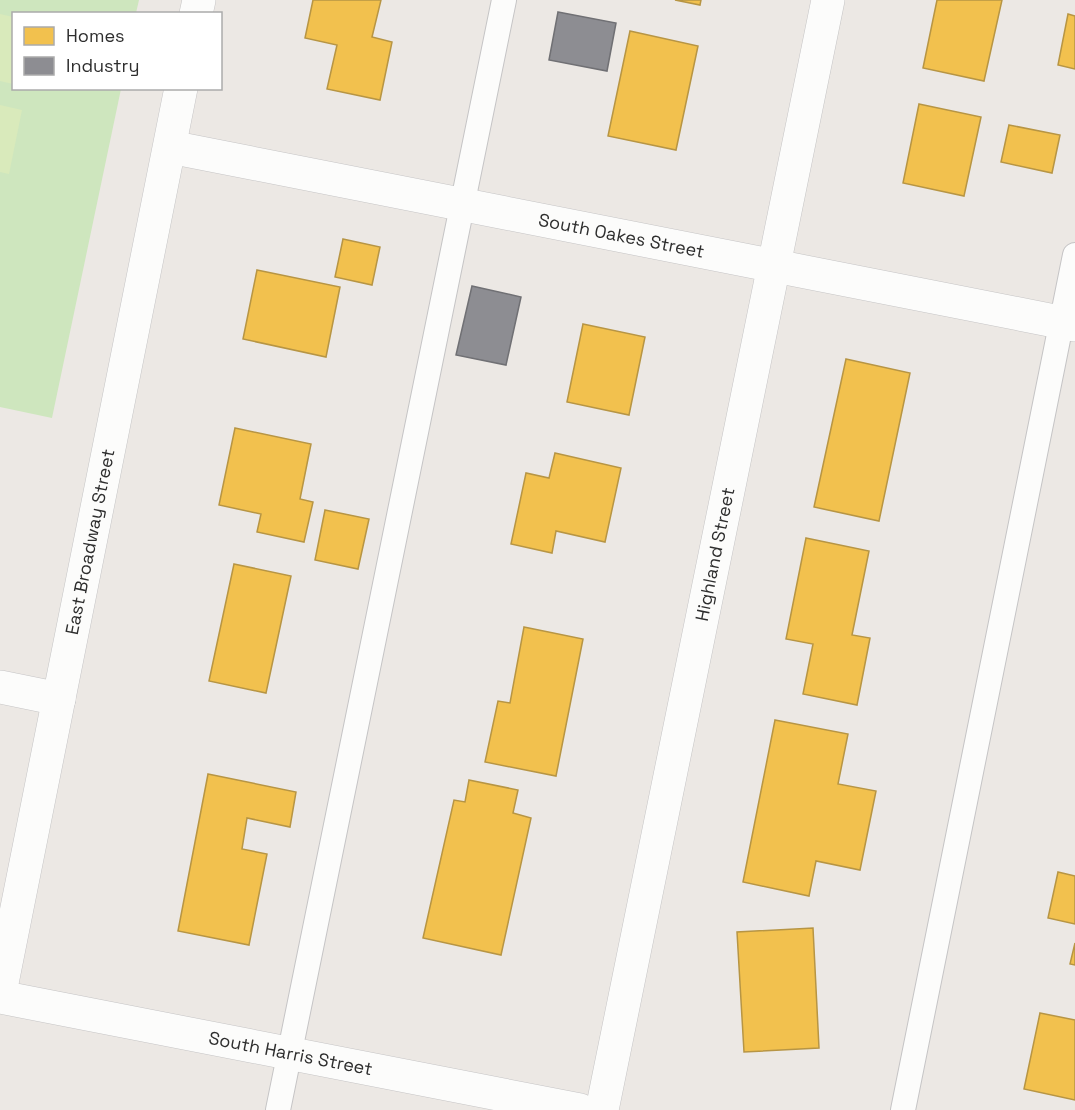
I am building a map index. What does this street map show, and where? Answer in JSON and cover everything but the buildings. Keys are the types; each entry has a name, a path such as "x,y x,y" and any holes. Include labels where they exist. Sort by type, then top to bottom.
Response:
{"street":[{"name":"Highland Street","path":"602,1110 828,0"},
{"name":"East Broadway Street","path":"0,995 181,90"},
{"name":"South Oakes Street","path":"170,147 1068,324"},
{"path":"0,687 59,699"},
{"name":"South Harris Street","path":"0,995 580,1110"}],"lane":[{"path":"278,1110 504,0"},
{"path":"903,1110 1068,324 1075,255"}],"green space":[{"path":"0,0 139,0 136,12 12,12 12,90 121,90 52,418 0,407"},
{"path":"0,14 12,17 12,84 0,81"},
{"path":"0,105 22,110 9,174 0,172"}]}
